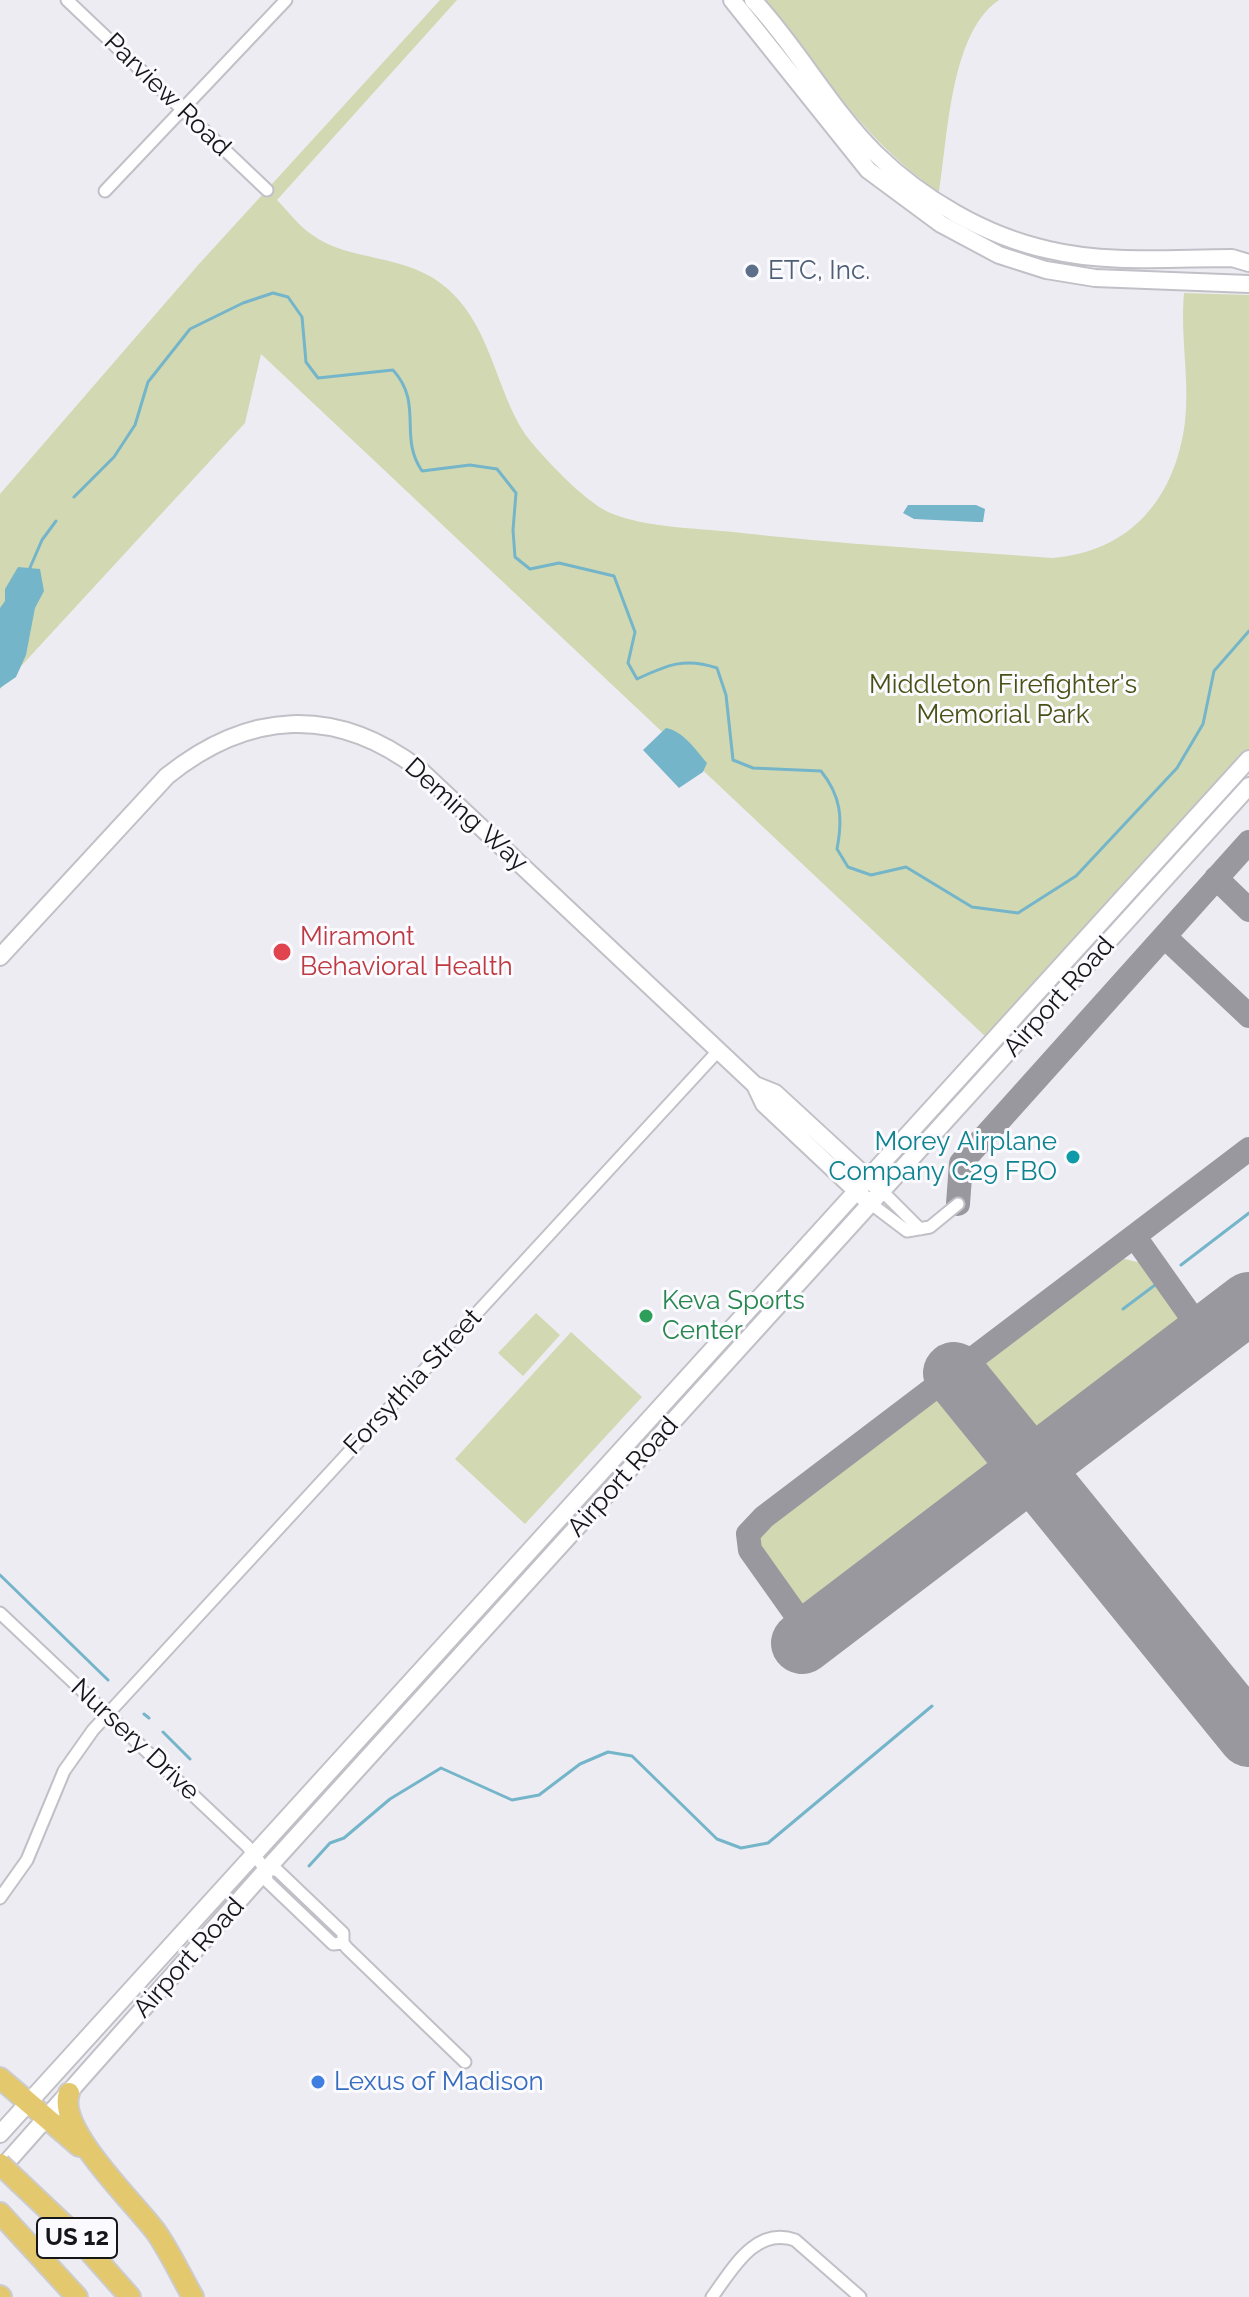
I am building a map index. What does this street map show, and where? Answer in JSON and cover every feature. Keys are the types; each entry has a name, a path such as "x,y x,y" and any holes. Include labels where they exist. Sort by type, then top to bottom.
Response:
{"highway":[{"path":"0,2078 105,2171"},
{"path":"69,2093 66,2106 75,2129 105,2171 157,2233 193,2297"},
{"name":"US 12","path":"0,2164 76,2236 130,2297"},
{"name":"US 12","path":"0,2213 77,2297"}],"street":[{"name":"Parview Road","path":"67,0 267,190"},
{"path":"105,191 286,0"},
{"path":"732,0 868,170 941,224 999,255 1046,270 1095,278 1249,284"},
{"path":"753,0 874,152 912,184 981,226 1050,251 1102,257 1232,258 1249,263"},
{"name":"Deming Way","path":"0,957 159,784 184,762 223,739 277,724 310,723 365,736 419,769 755,1085 764,1104 876,1197"},
{"name":"Airport Road","path":"0,2134 1249,759"},
{"name":"Airport Road","path":"0,2170 266,1870 1249,786"},
{"name":"Forsythia Street","path":"0,1898 27,1860 64,1771 108,1714 718,1051"},
{"path":"876,1197 898,1227 907,1231 930,1227 958,1204"},
{"name":"Nursery Drive","path":"0,1613 256,1855 271,1885 333,1944 343,1943 465,2062"},
{"path":"712,2297 753,2246 785,2237 795,2240 860,2297"}],"green space":[{"name":"Middleton Firefighter's Memorial Park","path":"440,0 457,0 277,200 306,230 326,243 415,269 449,290 476,325 511,408 532,443 581,493 613,514 672,527 852,543 1052,558 1080,554 1126,533 1144,517 1171,475 1185,422 1184,293 1249,295 1249,751 987,1038 261,354 245,423 0,689 0,494 199,264"},
{"path":"766,0 999,0 983,15 970,36 961,61 949,116 939,192 913,173 866,128"},
{"path":"1121,1258 1141,1263 1176,1308 1180,1317 1174,1335 1036,1439 978,1366"},
{"path":"536,1313 560,1335 523,1376 498,1353"},
{"path":"571,1332 642,1397 525,1524 455,1459"},
{"path":"937,1396 997,1470 828,1599 806,1606 798,1601 776,1577 760,1548 758,1539 768,1524"}],"water":[{"path":"908,505 976,505 985,509 983,522 914,519 903,513"},
{"path":"18,567 40,569 44,591 35,608 26,655 16,677 0,688 0,608 5,601 5,589"},
{"path":"666,728 684,737 707,763 703,772 679,788 643,750"}],"waterway":[{"path":"74,497 114,457 135,425 148,382 190,329 243,303 273,293 288,297 302,317 306,362 318,378 393,370 407,395 412,445 422,471 470,465 497,469 516,493 513,530 515,557 530,569 559,563 614,576 635,632 628,663 637,679 676,664 695,663 717,668 726,695 733,760 753,768 821,771 833,789 839,808 837,849 848,867 871,875 906,867 972,907 1018,913 1076,876 1177,768 1203,724 1214,671 1249,631"},
{"path":"29,570 42,540 56,521"},
{"path":"1181,1265 1249,1213"},
{"path":"1123,1309 1155,1285"},
{"path":"0,1575 108,1680"},
{"path":"309,1866 330,1843 344,1838 390,1799 441,1768 512,1800 539,1795 580,1764 608,1752 632,1756 717,1839 741,1848 768,1843 932,1706"},
{"path":"144,1714 149,1718"},
{"path":"163,1732 190,1759"}],"taxiway":[{"path":"958,1204 961,1163 1249,842"},
{"path":"1216,878 1249,910"},
{"path":"1165,937 1249,1016"},
{"path":"811,1636 750,1550 748,1534 764,1517 1249,1149"},
{"path":"1135,1237 1205,1336"}],"runway":[{"path":"802,1643 1249,1303"},
{"path":"954,1373 1249,1736"}],"place":[{"name":"ETC, Inc.","path":"752,271"},
{"name":"Miramont Behavioral Health","path":"282,952"},
{"name":"Morey Airplane Company C29 FBO","path":"1073,1157"},
{"name":"Keva Sports Center","path":"646,1316"},
{"name":"Lexus of Madison","path":"318,2082"}]}
